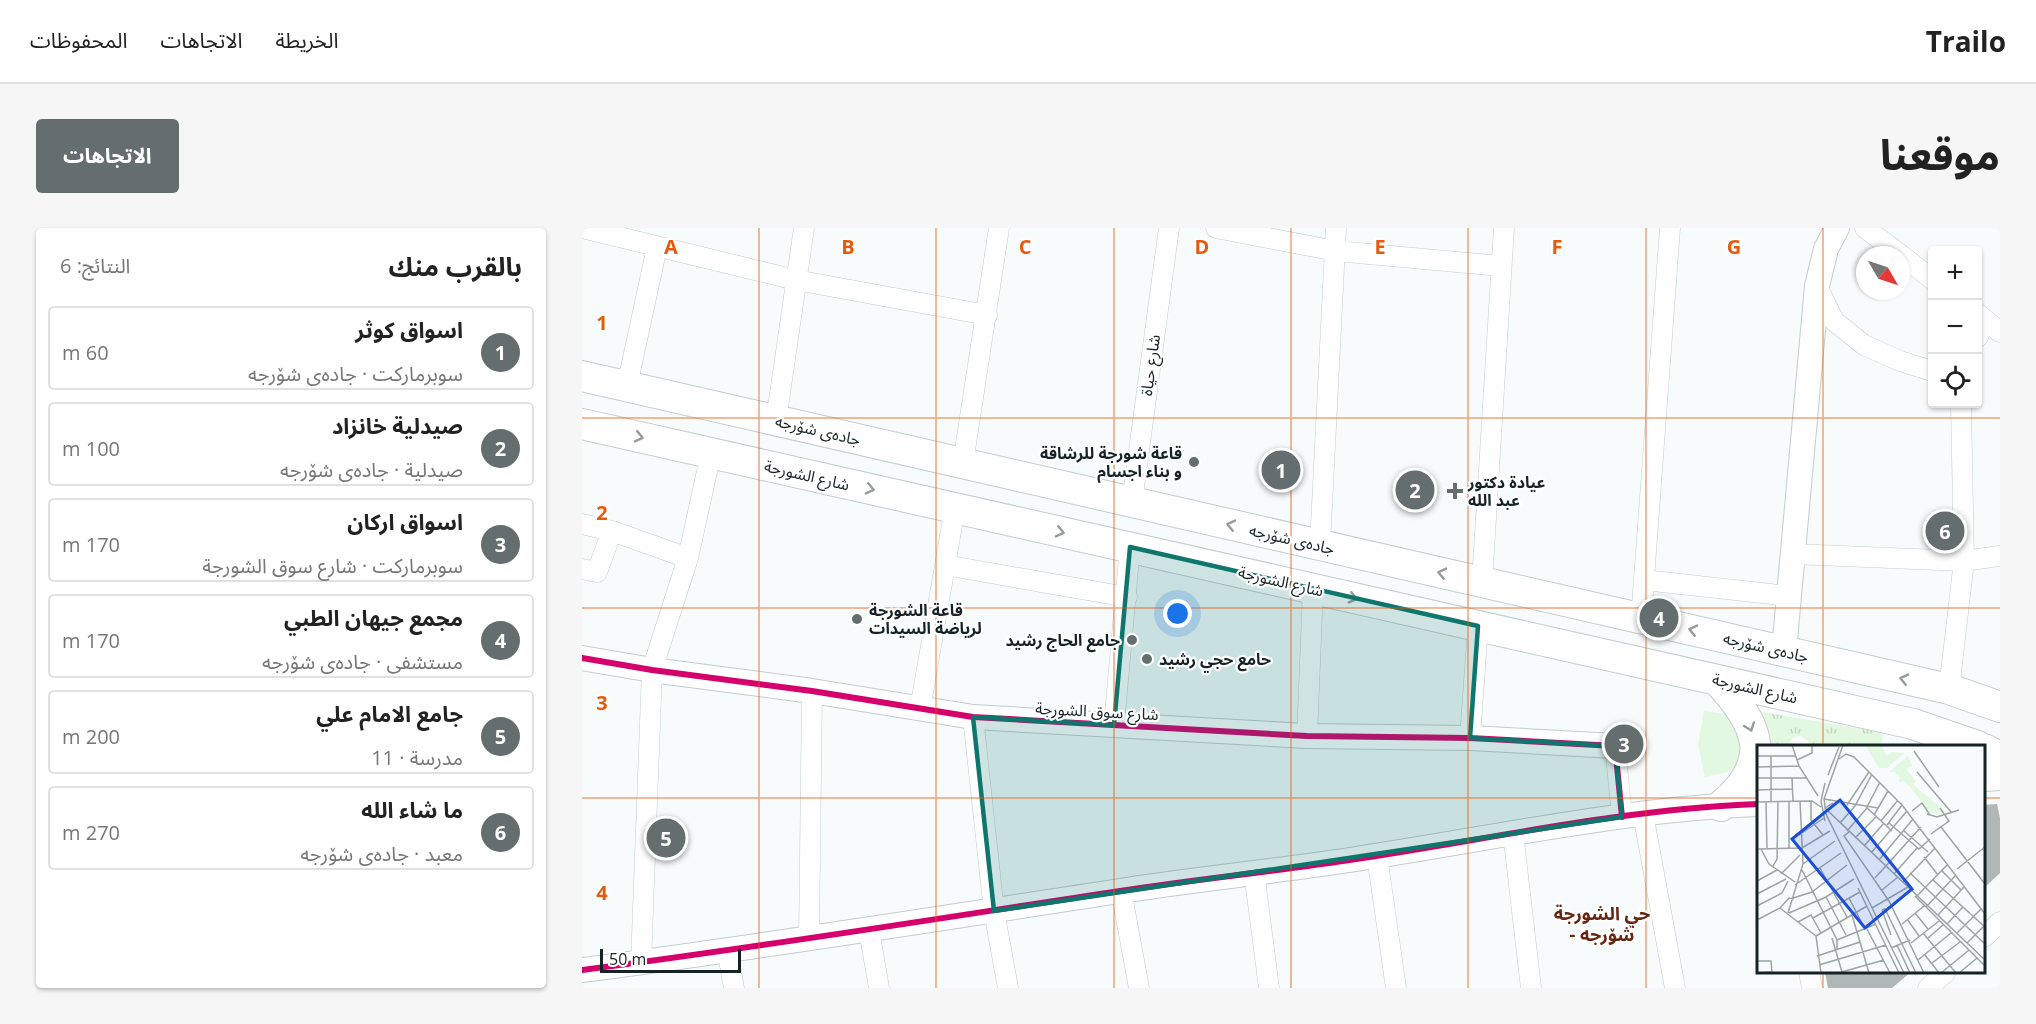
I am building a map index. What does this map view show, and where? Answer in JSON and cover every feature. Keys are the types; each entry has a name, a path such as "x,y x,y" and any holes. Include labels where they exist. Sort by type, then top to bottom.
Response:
{"main road":[{"name":"جادەی شۆرجە","path":"582,376 1949,689 2000,707"},
{"name":"شارع الشورجة","path":"582,424 1913,724 1971,745"},
{"path":"1478,626 1482,582"},
{"path":"1717,680 1737,702 1748,720 1755,742 1754,761 1747,778 1721,806"},
{"path":"1985,750 2000,757"}],"street":[{"path":"582,228 796,280 987,315"},
{"path":"776,421 804,228"},
{"path":"963,463 999,228"},
{"name":"شارع حياة","path":"1132,502 1169,228"},
{"path":"1216,228 1336,251 1501,266"},
{"path":"1320,545 1336,228"},
{"path":"1482,582 1504,228"},
{"path":"1641,618 1670,228"},
{"path":"1784,651 1817,286 1827,249 1837,228"},
{"path":"1865,228 1889,246"},
{"path":"627,386 657,247"},
{"path":"1910,262 1928,276"},
{"path":"1817,286 1834,321 1864,345 1900,361 1928,369"},
{"path":"1949,689 1964,561 1961,408"},
{"path":"641,963 652,670 688,558 711,453"},
{"path":"920,709 955,508"},
{"path":"582,524 612,531 688,558"},
{"path":"582,568 597,572 612,531"},
{"path":"1114,725 1130,547"},
{"path":"1793,554 1964,561 2000,556"},
{"path":"945,565 1127,597"},
{"path":"1644,580 1789,596"},
{"path":"1307,736 1313,589"},
{"path":"1470,738 1478,626"},
{"name":"شارع سوق الشورجة","path":"582,658 973,717 1307,736 1470,738 1615,746"},
{"path":"809,939 812,691"},
{"path":"973,717 994,911 1008,988"},
{"path":"1615,746 1675,988"},
{"path":"1985,779 2000,778"},
{"path":"582,970 1377,856 1633,816 1757,804"},
{"path":"1514,833 1531,988"},
{"path":"1377,856 1396,988"},
{"path":"1254,872 1269,988"},
{"path":"1121,891 1139,988"},
{"path":"1985,935 2000,922"},
{"path":"869,930 879,988"},
{"path":"727,949 734,988"},
{"path":"1809,973 1812,988"},
{"path":"1928,988 1945,973"}],"highlighted area":[{"path":"1130,547 1478,626 1470,738 1615,746 1622,817 994,911 973,717 1114,725"}],"green space":[{"path":"1704,711 1733,715 1745,744 1732,769 1705,777 1698,745"},
{"path":"1762,712 1881,732 1883,734 1881,745 1809,745 1808,741 1801,736 1792,738 1788,745 1771,745 1770,735 1760,715"}],"building":[{"path":"1997,804 2000,818 2000,873 1985,887 1985,805"},
{"path":"1825,973 1910,973 1892,988 1828,988"}],"cycle path":[{"path":"582,658 973,717 1307,736 1470,738 1615,746 1622,817"},
{"path":"582,970 1356,859 1607,818 1757,804"}],"place":[{"name":"قاعة شورجة للرشاقة و بناء اجسام","path":"1194,462"},
{"name":"اسواق كوثر","path":"1281,470"},
{"name":"صيدلية خانزاد","path":"1415,490"},
{"name":"عيادة دكتور عبد الله","path":"1455,491"},
{"name":"ما شاء الله","path":"1945,531"},
{"name":"مجمع جيهان الطبي","path":"1659,618"},
{"name":"قاعة الشورجة لرياضة السيدات","path":"857,619"},
{"name":"جامع الحاج رشيد","path":"1132,640"},
{"name":"حامع حجي رشيد","path":"1147,659"},
{"name":"اسواق اركان","path":"1624,744"},
{"name":"جامع الامام علي","path":"666,838"}],"district":[{"name":"حي الشورجة - شۆرجە","path":"1602,923"}]}
